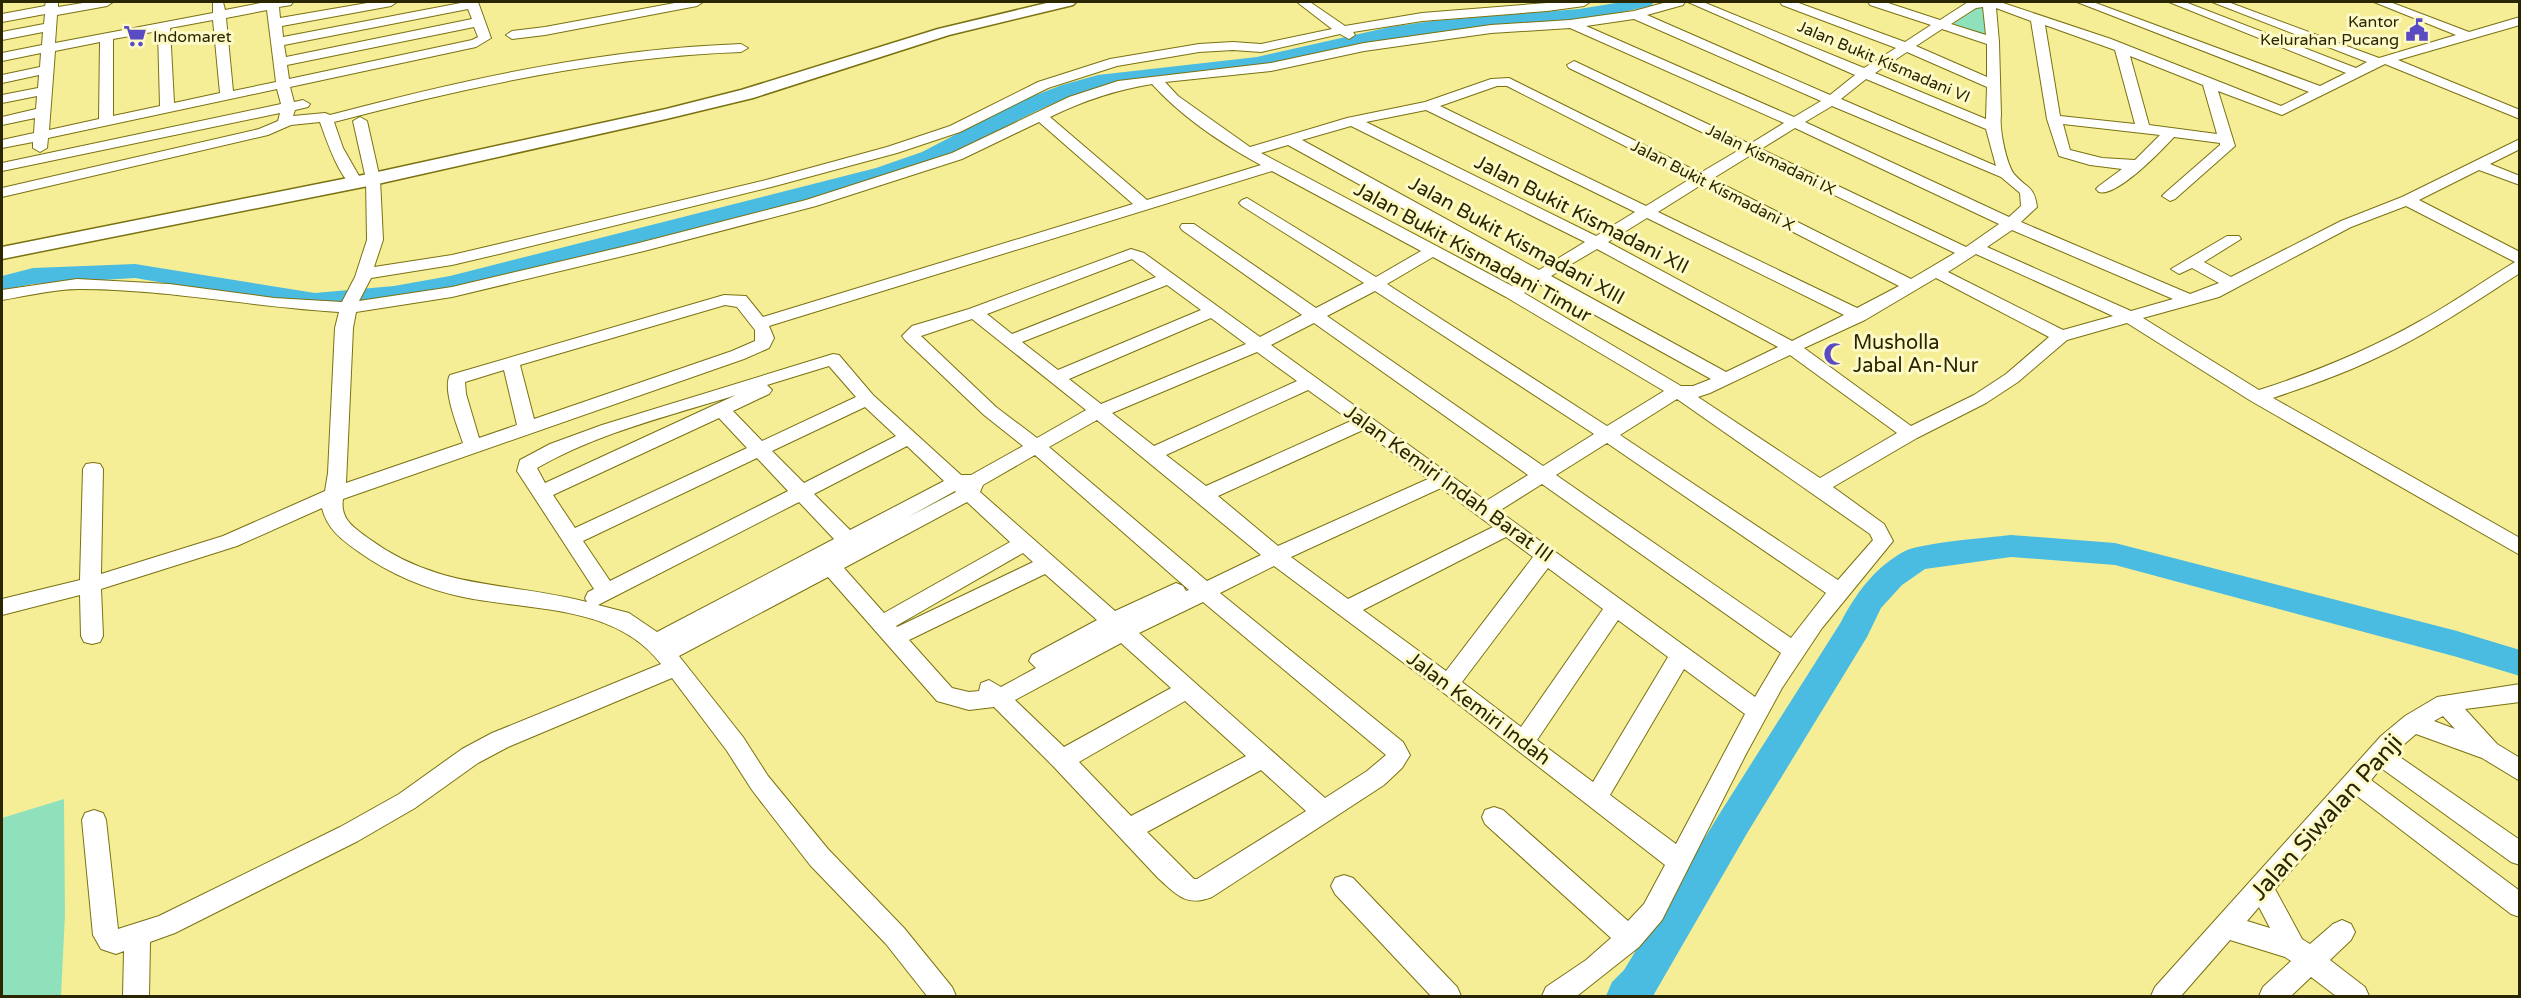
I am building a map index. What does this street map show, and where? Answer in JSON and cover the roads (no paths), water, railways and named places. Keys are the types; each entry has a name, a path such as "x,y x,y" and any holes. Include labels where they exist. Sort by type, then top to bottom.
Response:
{"street":[{"path":"2,18 52,7 107,2"},
{"path":"2,57 164,26 218,8 280,2 288,61 283,84 295,111"},
{"path":"283,22 391,2"},
{"path":"512,35 545,31 697,2"},
{"path":"2,253 365,181 735,97 944,32 1068,2"},
{"path":"1303,2 1361,45"},
{"path":"361,278 472,255 881,154 955,129 1043,85 1115,62 1199,48 1224,46 1261,48 1445,14 1584,2"},
{"path":"2,295 77,284 169,289 274,303 350,305 452,292 638,248 811,203 957,156 1094,92 1155,79 1271,67 1361,45 1491,29 1570,24 1635,15 1679,2"},
{"name":"Jalan Bukit Kismadani VI","path":"1694,2 1867,72 1992,127"},
{"path":"1786,2 1906,47 1992,84"},
{"path":"1874,2 1993,42"},
{"path":"1512,293 1832,100 1867,72 1941,26 1970,3 1989,2 2037,18 2106,42 2282,111 2382,61 2520,21"},
{"path":"1989,2 1993,42 1994,115 1992,127 2006,174"},
{"path":"2083,2 2320,91"},
{"path":"2175,2 2357,73"},
{"path":"2218,2 2382,61 2519,115"},
{"path":"2380,2 2469,36"},
{"path":"2,144 476,44 484,38 473,3 286,41"},
{"path":"40,183 39,136 52,7"},
{"path":"218,8 227,96"},
{"path":"1486,510 1677,391 1693,393 1725,379 1859,316 1938,273 2012,224 2029,207 2030,199 2027,192 2006,174 1635,15"},
{"path":"2037,18 2054,119 2064,153 2135,166"},
{"path":"288,61 478,22"},
{"path":"1570,24 1581,26 2012,224 2191,301"},
{"path":"2106,42 2143,24"},
{"path":"164,26 166,109"},
{"path":"2,36 50,27"},
{"path":"106,121 107,37"},
{"path":"326,120 467,83 530,72 676,50 741,48"},
{"path":"2121,48 2143,129"},
{"path":"2,192 263,132 295,111 299,81 288,61"},
{"name":"Jalan Kismadani IX","path":"1574,65 1971,251 2130,317 2257,397 2413,485 2520,549"},
{"path":"2,79 45,70"},
{"name":"Jalan Bukit Kismadani Timur","path":"1155,79 1173,99 1248,152 1512,293 1677,391 1877,529 1883,539 1839,591"},
{"name":"Jalan Bukit Kismadani X","path":"1428,105 1496,82 1513,83 1913,286"},
{"path":"2170,196 2228,146 2209,82"},
{"path":"2,99 43,91"},
{"path":"1248,152 1352,121 1428,105 1859,316"},
{"path":"2,167 295,111 325,117 336,148 365,181"},
{"path":"2,121 43,112"},
{"path":"1040,116 1143,204"},
{"path":"2054,119 2226,139"},
{"path":"360,121 365,181 375,240 350,305 342,342 339,474 332,508 335,519 345,532 386,561 414,575 462,589 577,607 621,619 666,655 735,744 760,783 819,857 895,936 943,996"},
{"name":"Jalan Bukit Kismadani XII","path":"1352,121 1596,242 1792,348 1910,434"},
{"path":"2104,189 2135,166 2170,132"},
{"name":"Jalan Bukit Kismadani XIII","path":"1289,139 1725,379"},
{"path":"1819,488 1910,434 1971,404 2012,378 2061,336 2191,301 2232,284 2346,224 2407,200 2520,143"},
{"path":"2478,164 2520,181"},
{"path":"758,324 1272,166"},
{"path":"2407,200 2520,259"},
{"path":"1247,203 1377,283 1607,434 1839,591 1794,651 1759,712 1653,912 1630,939 1595,970 1555,996"},
{"path":"1188,227 1794,651"},
{"path":"2232,284 2185,266 2233,239"},
{"path":"94,820 106,935 110,941 116,942 137,937 166,925 349,834 407,801 470,756 666,655 838,554 1097,412 1260,344 1377,283 1432,251"},
{"name":"Jalan Kemiri Indah Barat III","path":"975,313 1131,254 1138,256 1759,712"},
{"path":"2257,397 2309,380 2370,354 2428,324 2520,266"},
{"path":"1938,273 2061,336"},
{"path":"1009,341 1169,278"},
{"path":"2,607 90,585 230,541 333,495 473,447 753,349 763,344 765,338 763,329 740,300 724,300 456,379 457,394 473,447"},
{"path":"1055,378 1213,311"},
{"path":"975,313 918,330 911,336 990,411 1036,446 1275,652 1395,749 1398,755 1395,762 1324,812 1203,889 1194,891 1167,870 1062,760 994,694"},
{"name":"Jalan Kemiri Indah","path":"975,313 1204,495 1271,552 1680,862"},
{"path":"606,592 527,471 527,465 534,459 567,444 833,358 867,399 967,485 1024,543 1324,812"},
{"path":"511,362 527,428"},
{"path":"542,492 723,410 814,364"},
{"path":"1152,454 1311,382"},
{"path":"572,538 867,399"},
{"path":"676,407 689,425"},
{"path":"723,410 802,493 838,554 945,695 969,701 994,694 1118,627 1271,552 1438,475"},
{"path":"1204,495 1365,422"},
{"path":"577,607 909,437"},
{"path":"92,636 90,585 93,469"},
{"path":"1346,609 1509,527"},
{"path":"897,630 1024,543"},
{"path":"1448,684 1546,555"},
{"path":"897,630 1049,563"},
{"path":"1523,742 1616,606"},
{"path":"1596,797 1681,655"},
{"path":"1062,760 1187,689"},
{"name":"Jalan Siwalan Panji","path":"2164,996 2262,888 2378,754 2413,723 2445,703 2520,693"},
{"path":"2445,703 2490,751 2520,771"},
{"path":"2413,723 2490,751"},
{"path":"2378,754 2520,854"},
{"path":"1128,830 1263,758"},
{"path":"2355,781 2520,906"},
{"path":"1494,817 1630,939"},
{"path":"1344,886 1448,996"},
{"path":"2262,888 2303,954"},
{"path":"2226,927 2303,954 2356,996"},
{"path":"2272,996 2303,954 2342,932"},
{"path":"136,996 137,937"}],"waterway":[{"path":"2,283 33,276 135,271 315,301 394,294 451,283 884,173 930,157 1028,106 1069,89 1098,81 1257,63 1390,33 1432,27 1579,15 1644,2"},
{"path":"1626,996 1638,984 1733,824 1855,628 1868,601 1891,577 1917,559 2011,546 2115,554 2457,644 2520,663"}],"place":[{"name":"Kantor Kelurahan Pucang","path":"2417,30"},
{"name":"Indomaret","path":"135,36"},
{"name":"Musholla Jabal An-Nur","path":"1835,354"}]}
